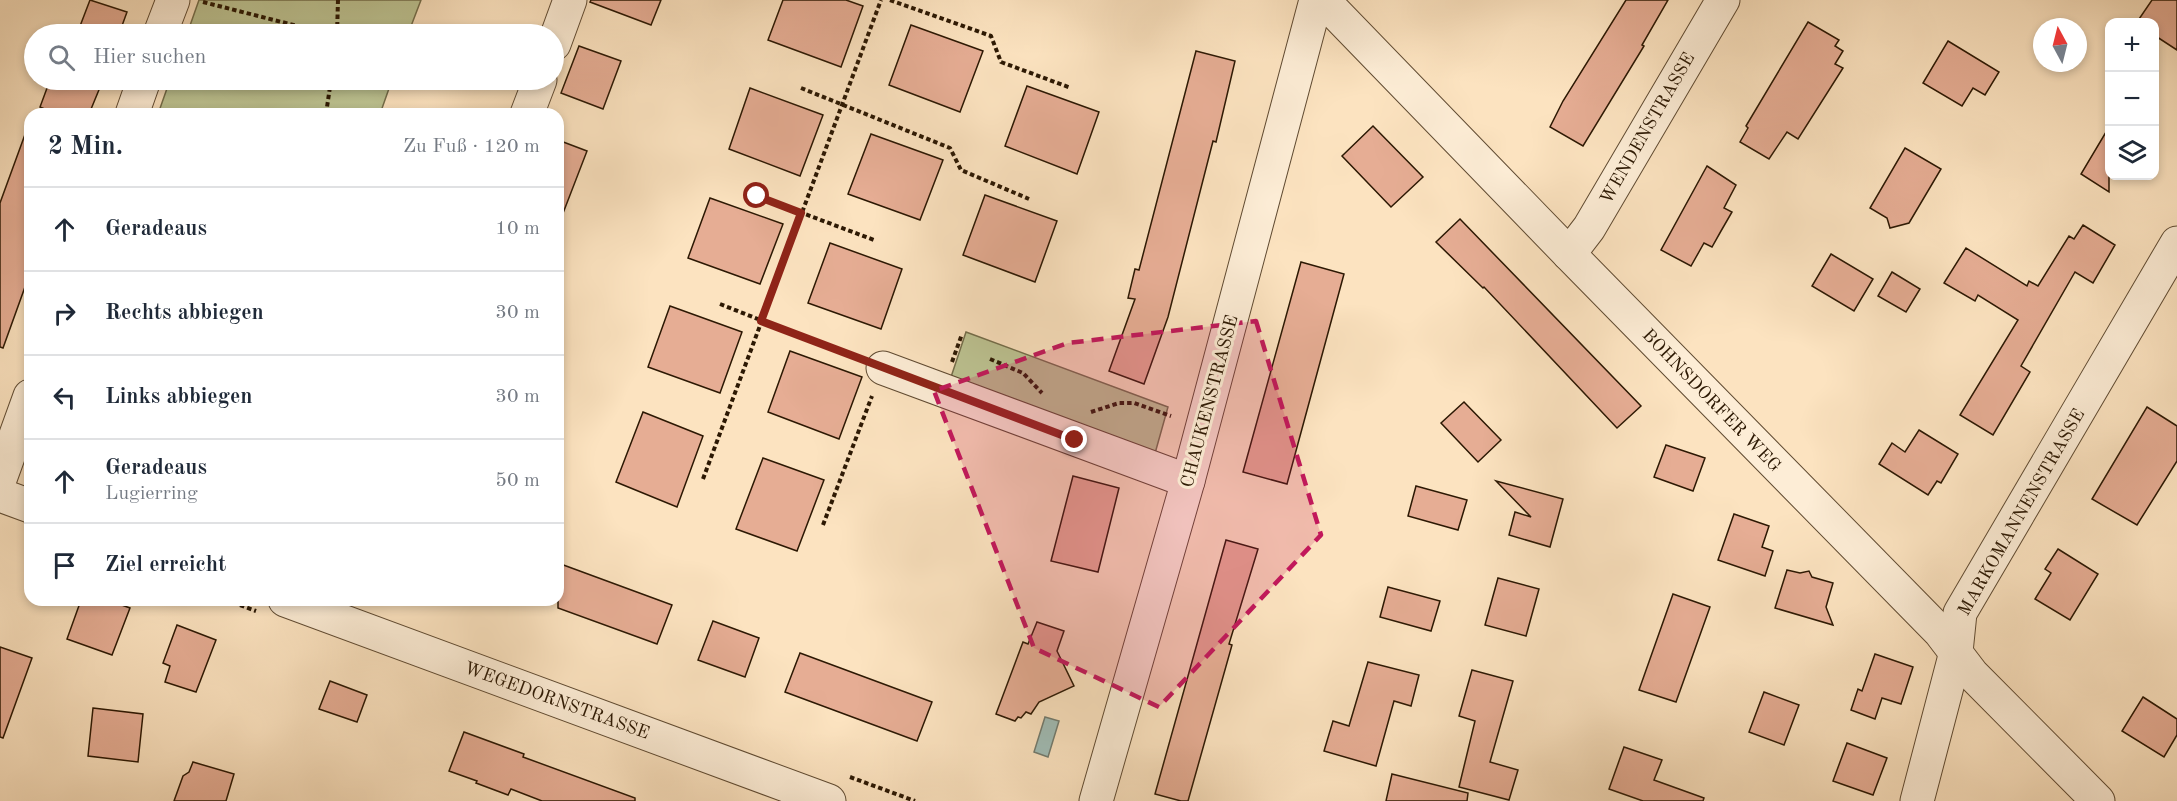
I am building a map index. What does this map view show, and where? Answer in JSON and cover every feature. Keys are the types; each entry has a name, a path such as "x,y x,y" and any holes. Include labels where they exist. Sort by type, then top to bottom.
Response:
{"street":[{"path":"164,24 173,0"},
{"path":"561,24 570,0"},
{"name":"CHAUKENSTRASSE","path":"1096,801 1188,481 1316,0"},
{"name":"BOHNSDORFER WEG","path":"1323,0 1940,632 1972,674 2098,801"},
{"name":"WENDENSTRASSE","path":"1569,254 1589,228 1722,0"},
{"path":"134,108 140,90"},
{"path":"529,108 536,90"},
{"name":"MARKOMANNENSTRASSE","path":"1917,801 1956,652 1960,613 2177,243"},
{"path":"883,368 1188,481"},
{"path":"0,479 24,413"},
{"path":"0,495 24,504"},
{"name":"WEGEDORNSTRASSE","path":"320,606 338,609 828,801"}],"path":[{"path":"196,0 290,24"},
{"path":"338,24 339,0"},
{"path":"703,479 881,0"},
{"path":"890,0 991,36 1001,62 1071,88"},
{"path":"801,88 950,148 961,170 1029,199"},
{"path":"327,108 330,90"},
{"path":"757,196 874,240"},
{"path":"720,304 883,368 823,525"},
{"path":"990,359 1023,373 1046,397"},
{"path":"1089,412 1119,403 1134,403 1171,416"}],"highlighted area":[{"path":"1256,321 1321,535 1159,707 1034,648 934,391 1068,343"}],"green space":[{"path":"199,0 421,0 412,24 191,24"},
{"path":"166,90 388,90 382,108 160,108"},
{"path":"966,332 1168,407 1154,457 949,383"}],"water":[{"path":"1045,717 1059,721 1048,757 1034,752"}],"building":[{"path":"90,0 127,12 123,24 81,24"},
{"path":"591,0 661,0 651,25 590,2"},
{"path":"783,0 846,0 863,6 841,67 768,40"},
{"path":"1626,0 1668,0 1642,45 1644,46 1583,146 1550,127 1563,101"},
{"path":"2152,0 2177,0 2177,50 2159,38 2159,18 2140,18"},
{"path":"1808,22 1839,40 1835,46 1843,51 1835,64 1843,68 1798,139 1787,132 1769,159 1740,142 1748,128 1746,126"},
{"path":"911,25 983,51 960,112 889,85"},
{"path":"1948,41 1999,72 1985,95 1973,88 1962,106 1923,83"},
{"path":"579,46 621,61 603,109 561,93"},
{"path":"1196,51 1235,61 1216,142 1213,141 1168,317 1144,384 1109,371 1135,299 1128,298 1135,269 1139,270"},
{"path":"1027,86 1099,112 1077,174 1005,146"},
{"path":"750,88 823,115 800,176 729,149"},
{"path":"46,90 99,90 91,108 40,107"},
{"path":"1373,126 1423,177 1391,207 1342,156"},
{"path":"871,134 943,160 920,220 848,194"},
{"path":"2105,134 2105,180 2109,180 2109,192 2081,174"},
{"path":"24,137 24,290 3,348 0,347 0,203"},
{"path":"564,142 587,151 564,211"},
{"path":"1905,148 1941,169 1909,223 1890,228 1887,218 1870,208"},
{"path":"1707,166 1736,185 1724,208 1732,212 1712,247 1704,243 1691,266 1661,250"},
{"path":"985,195 1057,221 1035,282 963,255"},
{"path":"710,198 783,224 760,284 688,258"},
{"path":"1460,219 1641,406 1617,428 1484,287 1436,242"},
{"path":"2083,225 2115,245 2093,283 2075,272 2021,366 2030,372 1993,435 1960,415 2018,320 1978,295 1975,301 1944,283 1966,248 2027,286 2029,281 2038,286 2069,236 2074,239"},
{"path":"830,243 902,269 881,329 808,303"},
{"path":"1831,254 1873,279 1854,311 1812,286"},
{"path":"1301,262 1344,274 1287,484 1243,472"},
{"path":"1892,272 1920,289 1906,312 1878,296"},
{"path":"670,306 742,332 720,393 648,367"},
{"path":"790,351 862,377 839,439 768,412"},
{"path":"1464,402 1501,440 1478,462 1441,423"},
{"path":"2147,407 2177,426 2177,461 2137,525 2092,499"},
{"path":"643,412 703,436 677,507 616,482"},
{"path":"1919,430 1958,454 1941,483 1937,481 1928,495 1879,464 1892,443 1905,452"},
{"path":"1666,445 1705,458 1693,491 1654,477"},
{"path":"763,458 824,480 797,551 736,529"},
{"path":"1073,476 1119,488 1098,572 1051,561"},
{"path":"1496,481 1563,499 1550,547 1509,535 1515,512 1531,517"},
{"path":"1416,486 1467,500 1458,530 1408,516"},
{"path":"1734,514 1769,526 1762,547 1773,551 1765,576 1718,560"},
{"path":"1226,540 1258,549 1229,644 1232,645 1188,801 1181,801 1155,794"},
{"path":"2058,549 2098,574 2070,620 2035,599 2051,573 2045,569"},
{"path":"564,565 672,605 657,644 558,608 558,606 564,606"},
{"path":"1787,570 1800,573 1809,571 1812,577 1833,583 1826,607 1833,625 1775,608"},
{"path":"1498,578 1539,589 1526,636 1485,625"},
{"path":"1388,587 1440,601 1431,631 1380,617"},
{"path":"1673,594 1710,607 1676,702 1639,690"},
{"path":"79,606 130,608 112,655 67,639"},
{"path":"713,621 759,638 745,677 698,660"},
{"path":"1037,622 1064,631 1057,651 1074,686 1039,702 1031,714 1026,712 1015,721 996,714 1023,642 1028,644"},
{"path":"177,625 216,640 196,692 165,682 170,666 163,663"},
{"path":"0,647 32,658 3,738 0,737"},
{"path":"800,653 932,702 917,741 785,692"},
{"path":"1875,654 1913,667 1901,704 1882,698 1875,719 1851,710 1858,689 1862,691"},
{"path":"1368,662 1419,675 1411,706 1394,701 1376,766 1324,751 1333,721 1349,726"},
{"path":"1472,670 1513,681 1490,762 1518,770 1509,800 1459,787 1475,721 1459,716"},
{"path":"330,681 367,695 357,722 319,709"},
{"path":"1764,692 1799,705 1784,745 1749,732"},
{"path":"2143,697 2177,719 2177,735 2164,757 2122,731"},
{"path":"93,708 143,714 138,762 88,756"},
{"path":"464,732 524,754 523,757 635,798 635,801 542,801 511,789 508,795 476,783 477,781 449,771"},
{"path":"1847,743 1887,758 1873,795 1833,781"},
{"path":"1624,747 1662,760 1654,780 1704,798 1703,801 1643,801 1609,789"},
{"path":"193,762 234,774 226,801 174,801 183,776 189,772"},
{"path":"1392,774 1468,793 1467,801 1386,801"}],"route":[{"path":"757,196 801,213 761,321 1075,440"}]}
